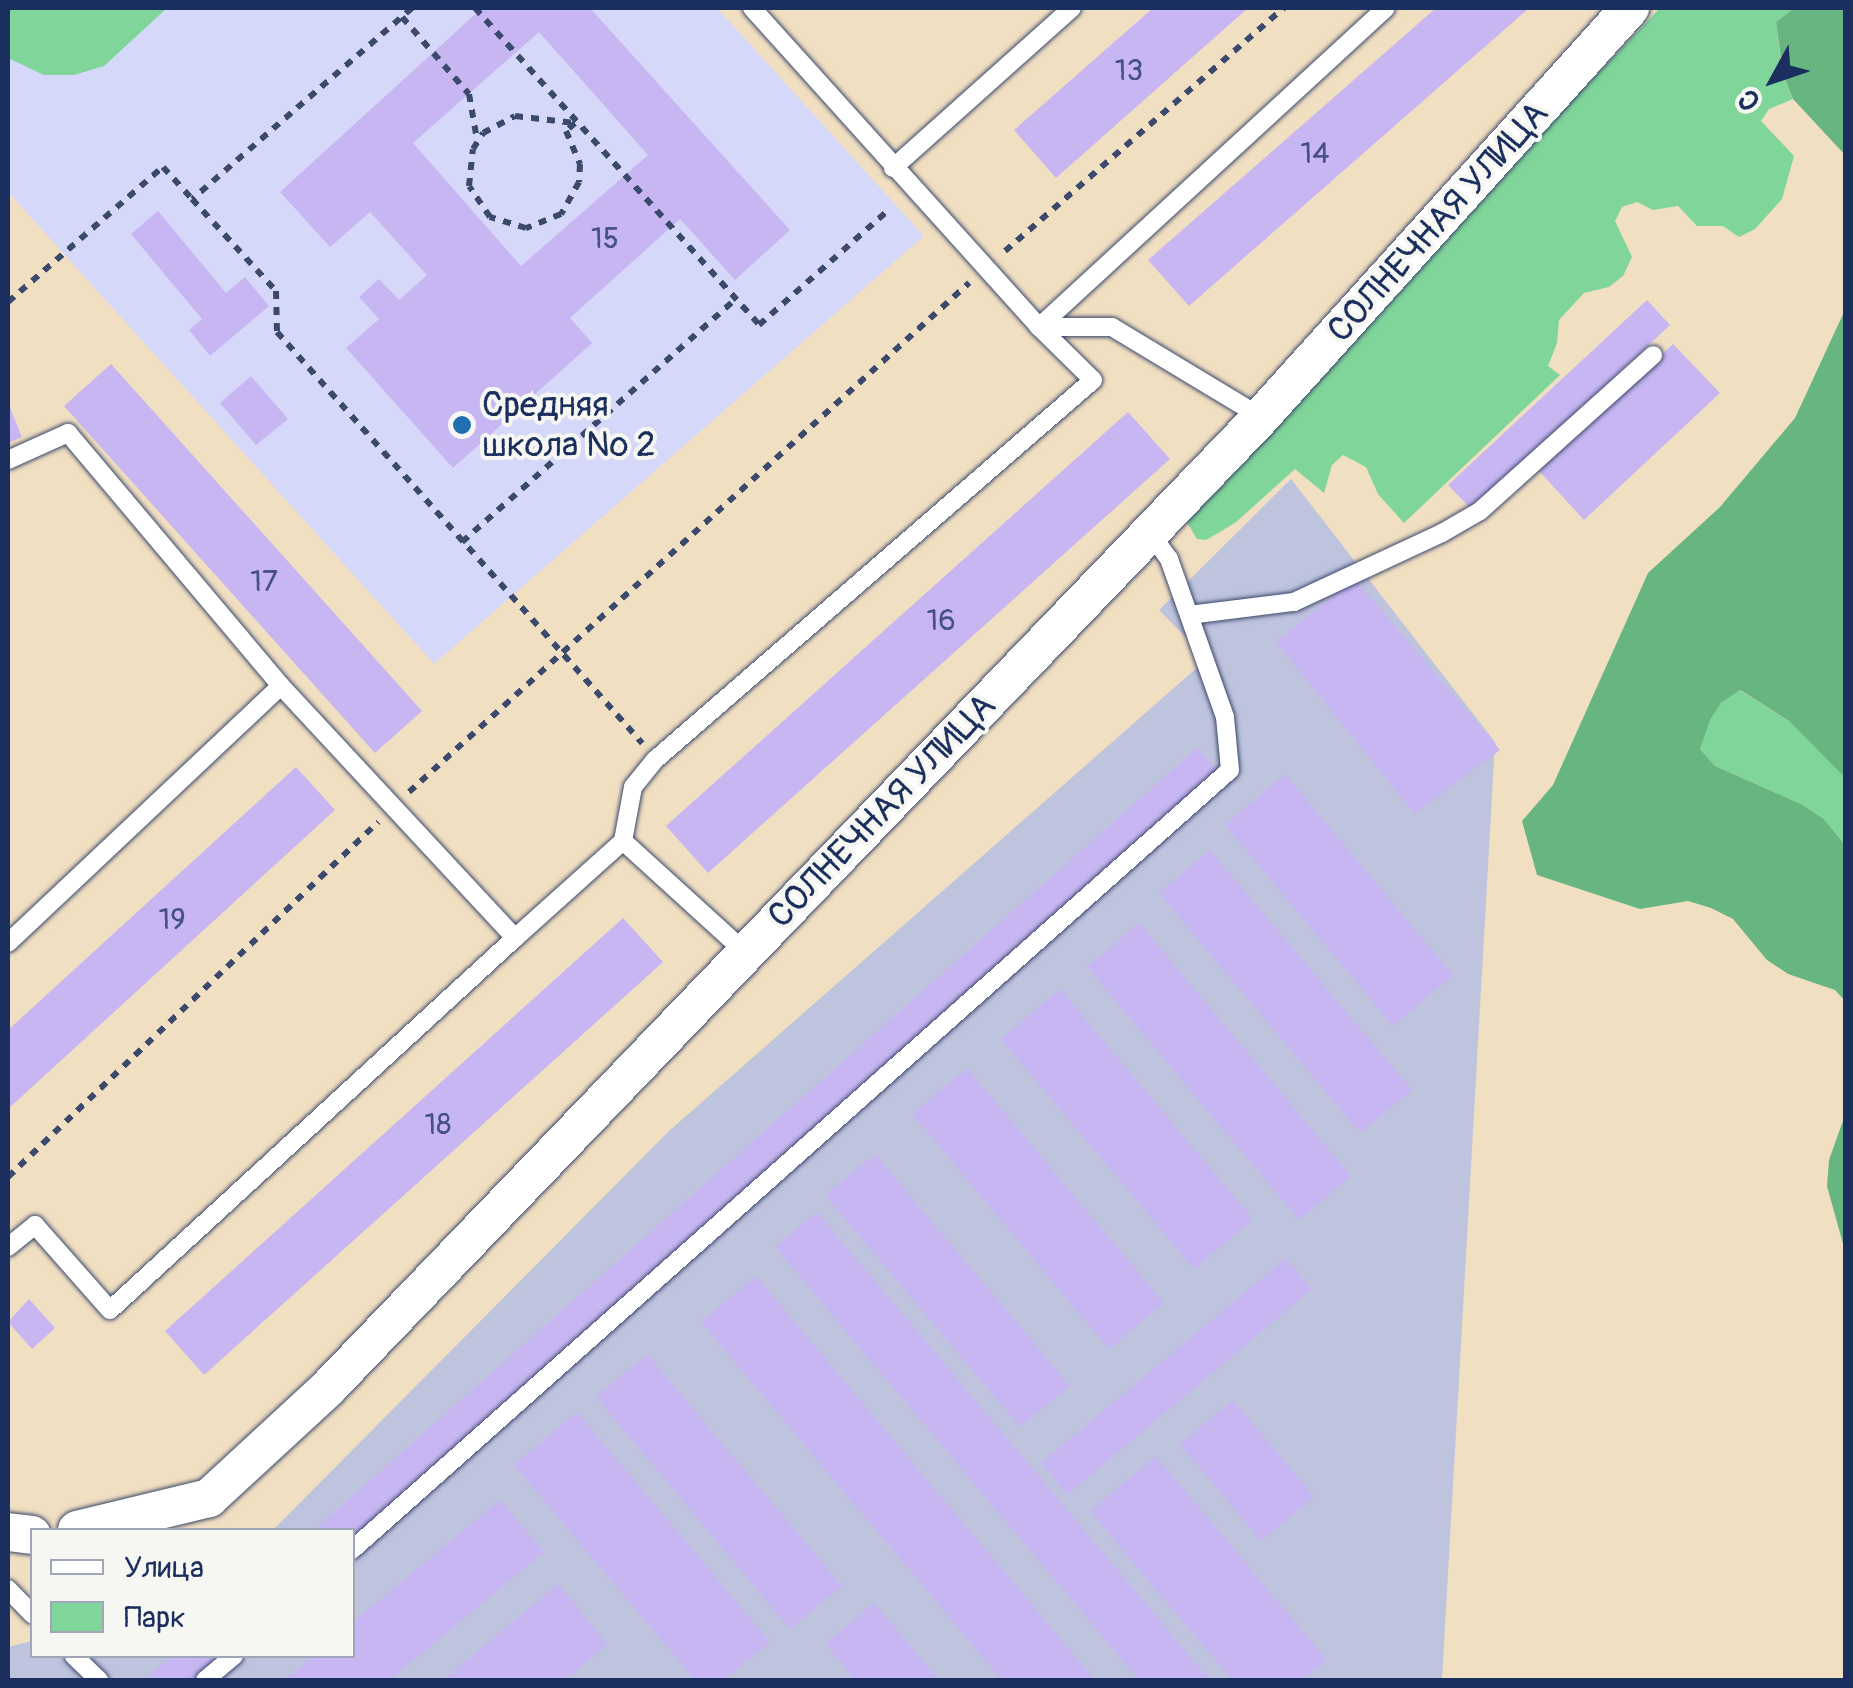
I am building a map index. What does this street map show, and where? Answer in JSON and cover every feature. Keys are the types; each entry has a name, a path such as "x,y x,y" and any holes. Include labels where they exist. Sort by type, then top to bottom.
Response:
{"street":[{"name":"СОЛНЕЧНАЯ УЛИЦА","path":"85,1528 209,1498 328,1388 1261,417 1630,8"}],"lane":[{"path":"8,1246 35,1225 110,1310 623,841 633,787 656,759 1092,380 893,168 752,8"},
{"path":"893,168 1072,8"},
{"path":"1039,327 1386,8"},
{"path":"1039,327 1112,327 1261,417"},
{"path":"1188,615 1294,602 1442,533 1480,511 1653,354"},
{"path":"8,460 68,433 280,686 514,938"},
{"path":"355,1547 1230,770 1225,717 1169,559 1150,533"},
{"path":"8,943 280,686"},
{"path":"623,841 746,952"},
{"path":"8,1589 30,1612"},
{"path":"76,1658 99,1680"},
{"path":"206,1680 232,1658"}],"path":[{"path":"192,199 412,8"},
{"path":"475,8 759,325 885,214"},
{"path":"8,1177 391,809 562,652 986,268 1284,8"},
{"path":"402,16 468,94 478,141"},
{"path":"515,116 575,123 566,131 580,164 573,200 545,224 526,228 490,218 477,204 468,167 478,141 498,122 515,116"},
{"path":"8,302 163,167 276,291 277,332 656,759"},
{"path":"462,542 736,300"}],"shaded area":[{"name":"Средняя школа № 2","path":"8,8 717,8 924,236 434,664 8,192"},
{"path":"1291,479 1495,742 1442,1680 8,1680 8,1647 30,1642 30,1658 355,1658 355,1528 275,1528 669,1131 1207,659 1159,610"}],"green space":[{"path":"8,8 167,8 104,66 74,75 44,75 8,58"},
{"path":"1660,8 1794,8 1776,22 1782,74 1793,99 1769,109 1761,121 1794,156 1782,199 1755,229 1739,237 1723,226 1697,226 1678,206 1653,210 1637,202 1622,207 1615,221 1632,257 1623,276 1609,287 1584,293 1559,320 1557,343 1548,366 1560,375 1404,523 1378,494 1366,467 1343,455 1332,465 1324,493 1295,469 1235,523 1206,540 1197,539 1188,524 1201,489"},
{"path":"1794,8 1845,8 1845,155 1793,99 1783,75 1776,22"},
{"path":"1845,289 1845,778 1789,721 1740,690 1721,703 1700,749 1715,766 1801,804 1824,819 1845,845 1845,1001 1835,990 1788,974 1767,960 1733,919 1711,908 1688,901 1640,909 1537,875 1522,821 1553,785 1648,573 1720,507 1795,418 1844,312"},
{"path":"1739,690 1789,721 1845,778 1845,845 1824,819 1801,804 1715,766 1700,749 1709,720 1721,703"},
{"path":"1845,1115 1845,1251 1827,1186 1829,1160"}],"building":[{"path":"482,8 590,8 790,230 735,280 680,219 570,318 592,343 453,468 346,348 379,319 359,297 379,279 399,300 427,275 370,212 330,247 280,192","holes":["539,32 648,155 521,266 413,143"]},
{"path":"1153,8 1248,8 1056,178 1014,130"},
{"path":"1436,8 1529,8 1189,306 1148,260"},
{"path":"158,211 226,293 245,277 269,306 210,356 189,330 202,319 131,234"},
{"path":"1647,300 1670,325 1472,510 1448,485"},
{"path":"1673,344 1720,393 1584,520 1539,471"},
{"path":"111,364 422,711 375,753 64,406"},
{"path":"251,376 288,419 256,445 220,403"},
{"path":"8,403 22,437 8,443"},
{"path":"1128,412 1170,459 708,873 666,826"},
{"path":"1355,579 1500,750 1415,814 1276,642"},
{"path":"1197,748 1220,773 355,1538 355,1528 316,1528"},
{"path":"296,767 335,810 8,1109 8,1030"},
{"path":"1285,774 1453,975 1393,1026 1225,825"},
{"path":"1210,850 1412,1090 1360,1133 1159,893"},
{"path":"623,918 663,962 204,1375 165,1331"},
{"path":"1139,923 1351,1176 1299,1220 1087,967"},
{"path":"1060,989 1253,1219 1194,1269 1001,1039"},
{"path":"967,1068 1164,1303 1109,1349 912,1114"},
{"path":"875,1154 1070,1386 1020,1427 825,1195"},
{"path":"817,1212 1210,1680 1139,1680 775,1247"},
{"path":"1286,1258 1312,1289 1067,1495 1041,1463"},
{"path":"756,1276 1095,1680 1002,1680 701,1322"},
{"path":"29,1299 55,1328 32,1349 8,1322"},
{"path":"647,1354 842,1586 790,1629 596,1397"},
{"path":"1233,1400 1314,1497 1261,1541 1180,1444"},
{"path":"577,1412 770,1642 724,1680 695,1680 514,1465"},
{"path":"1156,1456 1327,1660 1302,1680 1232,1680 1090,1511"},
{"path":"500,1500 544,1552 390,1680 284,1680 312,1658 355,1658 355,1621"},
{"path":"558,1584 608,1644 565,1680 443,1680"},
{"path":"874,1603 939,1680 856,1680 825,1644"},
{"path":"170,1658 221,1658 195,1680 144,1680"}],"place":[{"name":"Средняя школа № 2","path":"462,425"}]}
